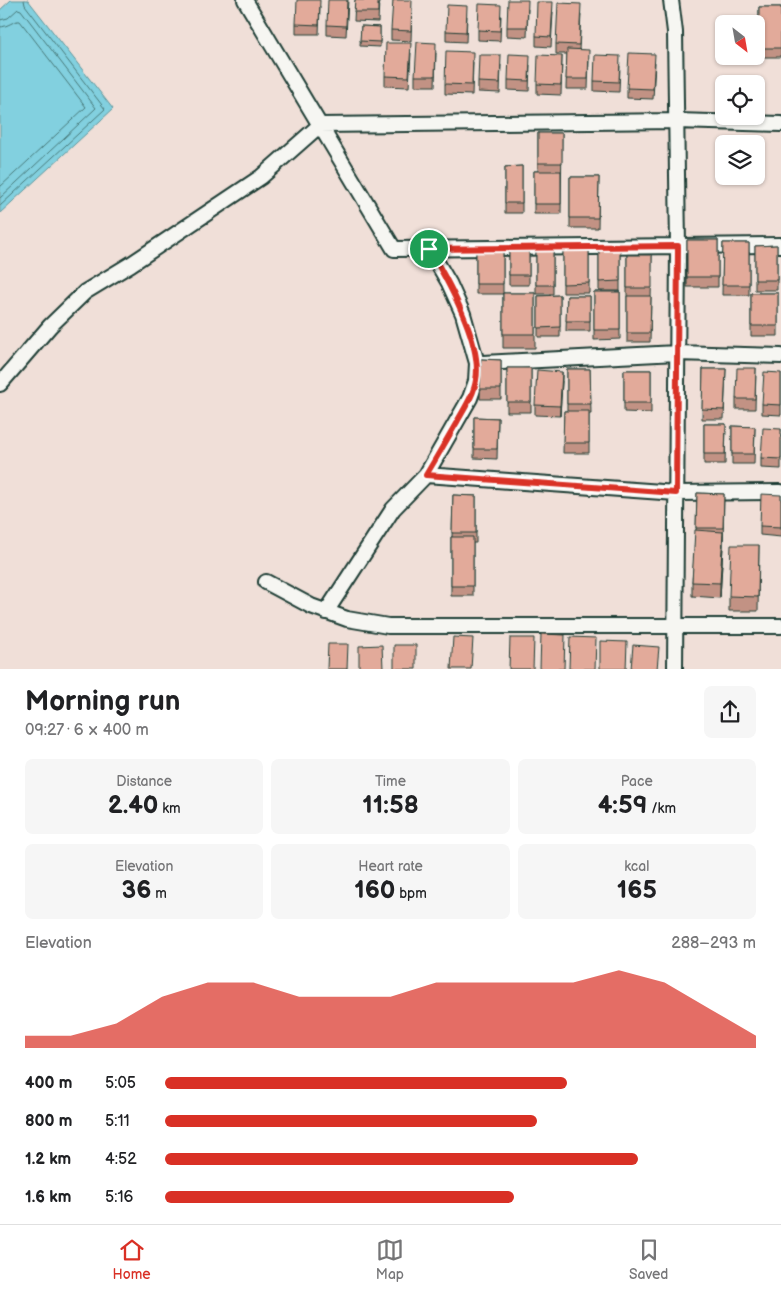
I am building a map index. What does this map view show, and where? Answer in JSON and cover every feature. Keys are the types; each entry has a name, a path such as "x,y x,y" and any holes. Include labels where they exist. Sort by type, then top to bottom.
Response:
{"street":[{"path":"245,0 394,249 781,245"},
{"path":"671,0 675,32 678,246 675,669"},
{"path":"0,384 50,326 85,292 261,177 320,125 677,121 781,124"},
{"path":"326,612 393,509 426,475 470,398 476,381 477,363 463,314 449,283 429,249"},
{"path":"477,363 677,353 781,356"},
{"path":"426,475 676,493 781,492"},
{"path":"266,582 326,612 347,619 388,626 781,626"}],"water":[{"path":"11,0 28,0 113,109 0,213 0,10"}],"building":[{"path":"297,0 320,0 319,25 296,24"},
{"path":"328,0 347,0 346,26 327,25"},
{"path":"355,0 378,0 378,12 354,12"},
{"path":"393,0 412,0 411,31 391,30"},
{"path":"508,0 528,0 527,27 507,27"},
{"path":"537,2 553,2 551,37 536,36"},
{"path":"558,3 581,4 579,45 556,44"},
{"path":"479,4 501,5 500,31 478,30"},
{"path":"447,5 467,6 466,32 446,31"},
{"path":"759,7 781,7 781,48 765,48 765,15 759,15"},
{"path":"361,26 380,27 380,42 360,41"},
{"path":"417,42 436,43 435,76 415,76"},
{"path":"386,43 411,43 409,77 385,76"},
{"path":"567,49 589,50 588,79 566,79"},
{"path":"446,51 473,52 472,85 445,84"},
{"path":"629,53 655,54 653,89 627,88"},
{"path":"509,54 530,55 529,81 508,80"},
{"path":"479,55 501,55 500,83 478,82"},
{"path":"538,55 562,56 561,85 537,84"},
{"path":"595,55 620,56 619,82 594,81"},
{"path":"538,133 562,133 562,163 538,163"},
{"path":"522,166 522,203 505,203 505,167"},
{"path":"534,171 561,171 561,204 534,204"},
{"path":"570,177 599,177 598,218 570,218"},
{"path":"687,240 718,240 718,277 687,277"},
{"path":"723,243 749,243 749,285 722,285"},
{"path":"777,245 777,280 755,280 755,246"},
{"path":"563,247 589,247 589,283 563,284"},
{"path":"599,247 620,247 620,281 599,282"},
{"path":"476,248 503,248 503,284 476,284"},
{"path":"536,248 553,248 553,285 536,285"},
{"path":"509,251 529,251 529,275 509,275"},
{"path":"627,255 652,255 652,288 627,288"},
{"path":"594,292 620,292 620,330 594,330"},
{"path":"503,293 535,293 535,334 503,334"},
{"path":"751,293 778,293 778,326 751,326"},
{"path":"560,295 560,327 538,328 538,296"},
{"path":"567,296 590,296 590,321 566,321"},
{"path":"627,296 651,296 650,333 627,333"},
{"path":"481,359 501,360 501,389 480,389"},
{"path":"507,368 531,368 531,402 507,402"},
{"path":"737,368 756,368 755,399 736,399"},
{"path":"567,369 590,369 591,404 567,404"},
{"path":"703,369 726,369 724,410 702,409"},
{"path":"537,370 562,372 560,406 535,405"},
{"path":"624,370 651,370 651,403 624,403"},
{"path":"764,372 781,373 781,405 762,404"},
{"path":"564,411 589,411 589,443 563,443"},
{"path":"474,417 498,418 497,449 474,449"},
{"path":"704,424 726,424 725,454 704,454"},
{"path":"732,426 755,427 754,454 732,454"},
{"path":"763,428 781,429 781,459 761,458"},
{"path":"697,493 724,494 723,528 696,528"},
{"path":"761,494 781,495 781,527 760,526"},
{"path":"453,495 476,496 476,533 452,533"},
{"path":"695,530 723,532 720,583 692,582"},
{"path":"451,537 473,537 473,586 451,586"},
{"path":"731,545 759,545 758,597 729,596"},
{"path":"541,634 565,635 564,669 540,669"},
{"path":"453,637 473,638 471,669 451,669"},
{"path":"570,637 596,638 595,669 569,669"},
{"path":"510,638 534,638 533,669 509,669"},
{"path":"600,641 627,642 626,669 600,669"},
{"path":"328,644 348,644 347,669 327,669"},
{"path":"382,645 383,669 359,669 359,646"},
{"path":"394,645 416,645 416,669 394,669"},
{"path":"633,645 659,647 657,669 631,669"}],"route":[{"path":"678,246 676,493 426,475 470,398 476,381 477,363 463,314 449,283 429,249 678,246"}]}
